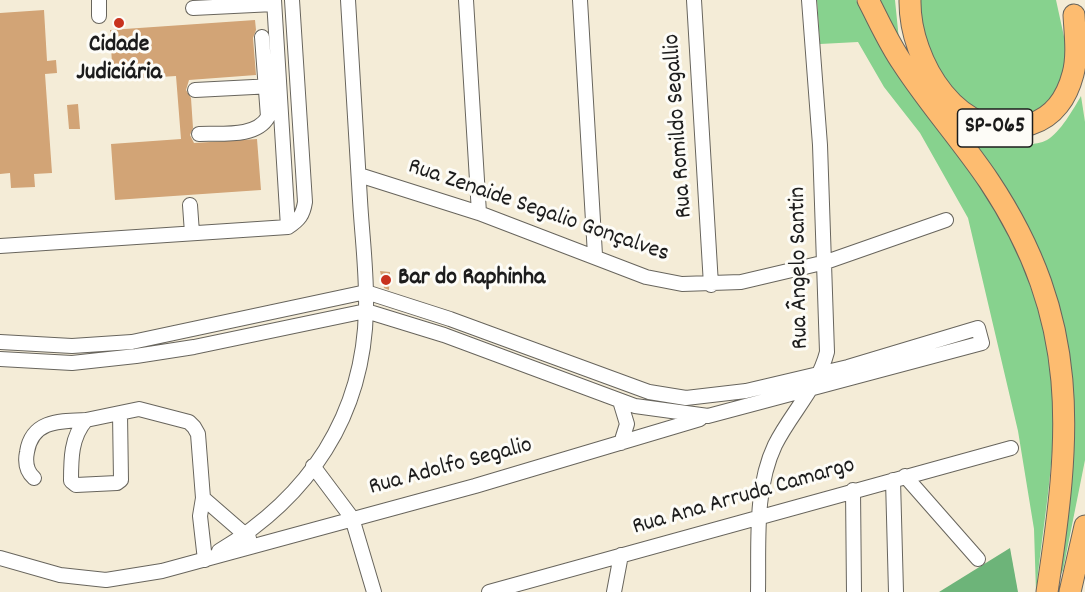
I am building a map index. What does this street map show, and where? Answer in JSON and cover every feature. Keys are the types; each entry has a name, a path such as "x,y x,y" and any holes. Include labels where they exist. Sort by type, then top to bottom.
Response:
{"highway":[{"path":"868,0 902,62 970,154 1016,226 1046,297 1056,334 1063,376 1066,427 1047,592"},
{"name":"SP-065","path":"910,0 910,19 914,39 929,72 942,91 960,110 977,122 996,128 1013,129 1043,120 1065,97 1074,73 1072,7"},
{"name":"SP-065","path":"1072,7 1085,52"},
{"path":"1070,592 1085,526"},
{"path":"1078,592 1085,571"}],"street":[{"path":"99,0 99,16"},
{"path":"0,246 288,227 303,214 305,202 292,0"},
{"path":"34,478 28,472 26,459 28,445 36,431 47,423 86,420 140,409 189,422 198,434 203,498 200,516 205,560 268,517 299,485 336,436 348,408 358,373 366,311 348,0"},
{"path":"466,0 479,213"},
{"path":"580,0 595,255"},
{"name":"Rua Romildo Segallio","path":"694,0 711,285"},
{"name":"Rua Ângelo Santin","path":"758,592 760,516 764,475 789,417 822,372 828,335 826,262 809,0"},
{"path":"193,8 274,2 281,85 288,227"},
{"path":"199,134 254,130 264,125 268,117 262,38"},
{"path":"195,90 281,85"},
{"name":"Rua Zenaide Segalio Gonçalves","path":"358,175 479,213 595,255 646,277 682,284 711,285 741,282 826,262 946,220"},
{"path":"190,205 192,233"},
{"path":"0,342 72,346 132,342 366,292 450,319 649,392 686,398 722,395 822,372"},
{"path":"0,359 72,363 136,356 194,347 366,311 444,335 620,401 654,410 708,416"},
{"name":"Rua Adolfo Segalio","path":"0,558 109,586 475,486 708,416 982,343 978,328 822,372"},
{"path":"620,401 627,424 621,443"},
{"path":"86,420 78,430 71,455 70,481 76,485 117,483 122,475 120,414"},
{"name":"Rua Ana Arruda Camargo","path":"489,592 1011,448"},
{"path":"314,466 352,518 374,592"},
{"path":"899,478 978,559"},
{"path":"896,592 899,478"},
{"path":"853,490 854,592"},
{"path":"203,498 258,545"},
{"path":"614,592 621,555"}],"green space":[{"path":"817,0 856,0 910,91 983,189 1014,246 1026,275 1045,337 1053,401 1050,473 1036,592 1034,529 1018,431 968,218 920,133 884,87 858,42 820,44"},
{"path":"876,0 895,0 899,40"},
{"path":"919,0 1056,0 1070,64 1046,113 986,121 954,99 931,62 918,24"},
{"path":"1081,96 1085,122 1085,460 1063,570 1054,589 1064,338 967,140 965,129 1006,142 1038,143 1047,140 1057,132"},
{"path":"1010,548 1018,592 939,592"}],"building":[{"path":"44,10 47,61 56,60 57,73 45,74 52,173 34,174 35,187 11,188 10,173 0,174 0,13"},
{"path":"255,20 256,30 253,38 256,75 189,80 186,90 191,98 193,128 190,135 194,143 257,139 261,190 115,200 111,144 181,139 176,76 113,80 110,30"},
{"path":"78,104 80,129 69,129 67,105"},
{"name":"Bar do Raphinha","path":"380,271 390,272 389,290 384,288"}],"place":[{"name":"Cidade Judiciária","path":"119,23"},
{"name":"Bar do Raphinha","path":"386,280"}]}
